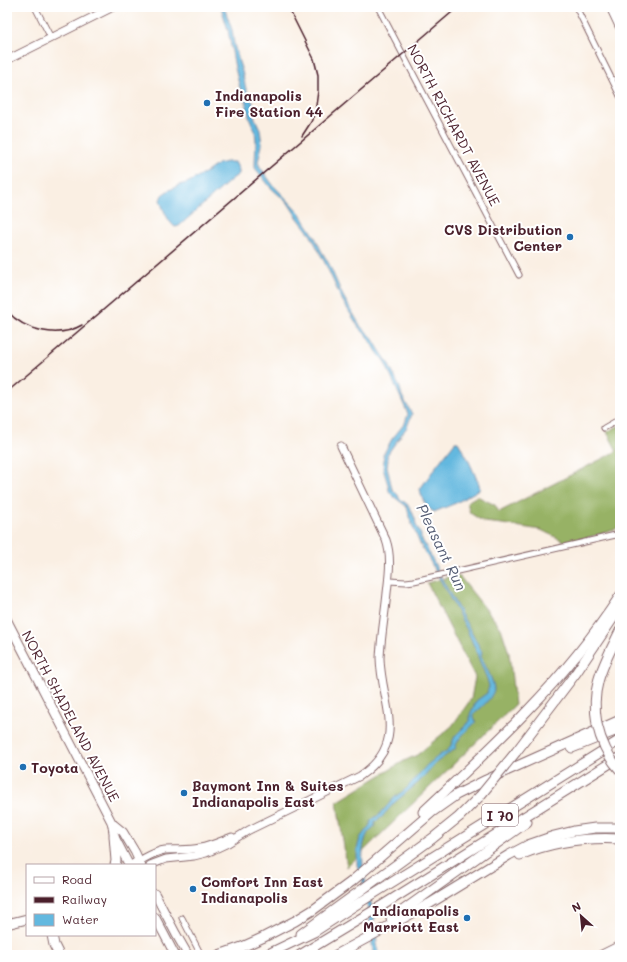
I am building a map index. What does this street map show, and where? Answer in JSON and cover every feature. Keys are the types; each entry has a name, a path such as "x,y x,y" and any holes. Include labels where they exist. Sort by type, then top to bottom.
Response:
{"highway":[{"path":"611,7 620,26"},
{"path":"377,859 401,833 529,710 579,652 620,596"},
{"path":"286,945 444,830 480,796 516,752 576,673 620,608"},
{"path":"620,631 601,671 596,691 595,709 597,724 604,746 611,759 620,770"},
{"path":"219,955 252,943 295,921 322,904 351,882 440,805 469,788 620,720"},
{"path":"496,776 620,729"},
{"name":"I 70","path":"266,955 314,932 620,740"},
{"name":"I 70","path":"300,955 620,757"},
{"path":"336,955 386,926 509,834 562,800 603,768"},
{"path":"386,926 429,904 516,851 534,842 568,832 602,828 620,828"},
{"path":"114,836 115,864"},
{"path":"481,873 526,852 554,844 586,839 620,839"},
{"path":"7,924 26,919"},
{"path":"52,936 54,945 59,955"}],"main road":[{"name":"NORTH SHADELAND AVENUE","path":"7,620 112,823 114,836 128,864"},
{"name":"NORTH SHADELAND AVENUE","path":"112,823 123,832 135,852 138,864"},
{"path":"156,896 188,955"},
{"path":"156,919 175,955"}],"street":[{"path":"34,7 51,38"},
{"path":"7,60 113,7"},
{"name":"NORTH RICHARDT AVENUE","path":"378,7 519,275"},
{"path":"576,7 620,96"},
{"path":"604,428 620,419"},
{"path":"138,864 151,855 162,851 200,848 249,830 360,776 373,765 383,751 388,735 389,720 380,670 380,655 389,581 390,559 387,544 341,446"},
{"path":"389,581 410,582 620,534"},
{"path":"152,864 166,858 185,857 206,853 228,843 249,830"},
{"path":"182,918 201,955"},
{"path":"600,955 620,945"}],"green space":[{"path":"620,425 620,526 614,530 568,543 541,530 484,522 470,513 467,502 477,496 495,505 499,512 617,451 607,432"},
{"path":"452,576 460,577 501,628 509,653 515,705 347,867 337,802 404,761 417,755 452,726 471,699 475,677 427,583"}],"water":[{"name":"Pleasant Run","path":"221,7 224,7 232,30 234,44 246,89 253,103 254,116 260,129 262,145 258,162 260,167 273,185 299,212 314,235 343,296 361,327 371,336 387,361 400,388 402,396 412,414 407,427 387,455 387,466 392,489 411,509 421,538 482,652 481,657 494,687 493,693 488,700 473,714 476,722 466,731 456,745 455,749 437,762 419,782 394,803 382,817 375,822 375,826 368,833 364,843 363,853 364,875 375,918 373,921 377,942 376,944 380,955 375,955 372,945 370,922 363,882 357,865 357,849 360,838 370,825 371,821 380,814 395,797 406,789 427,765 446,752 455,736 470,721 470,714 476,701 487,693 489,686 467,630 420,544 406,506 389,491 383,468 383,455 392,439 405,423 408,414 384,361 368,337 359,328 341,298 310,234 288,203 271,188 255,168 255,131 249,117 245,97 240,88 228,30"},
{"path":"235,162 239,170 239,174 179,226 175,227 172,225 160,200 162,195 179,185 187,183 200,176 218,164"},
{"path":"455,442 458,442 468,459 480,489 456,503 434,512 428,508 424,502 420,489"}],"railway":[{"path":"288,7 314,59 318,75 318,91 315,113 302,136"},
{"path":"7,392 458,7"},
{"path":"7,311 23,324 42,331 63,332 82,325"}],"place":[{"name":"Indianapolis Fire Station 44","path":"207,103"},
{"name":"CVS Distribution Center","path":"570,237"},
{"name":"Toyota","path":"23,767"},
{"name":"Baymont Inn & Suites Indianapolis East","path":"184,793"},
{"name":"Comfort Inn East Indianapolis","path":"193,889"},
{"name":"Indianapolis Marriott East","path":"467,918"}]}
